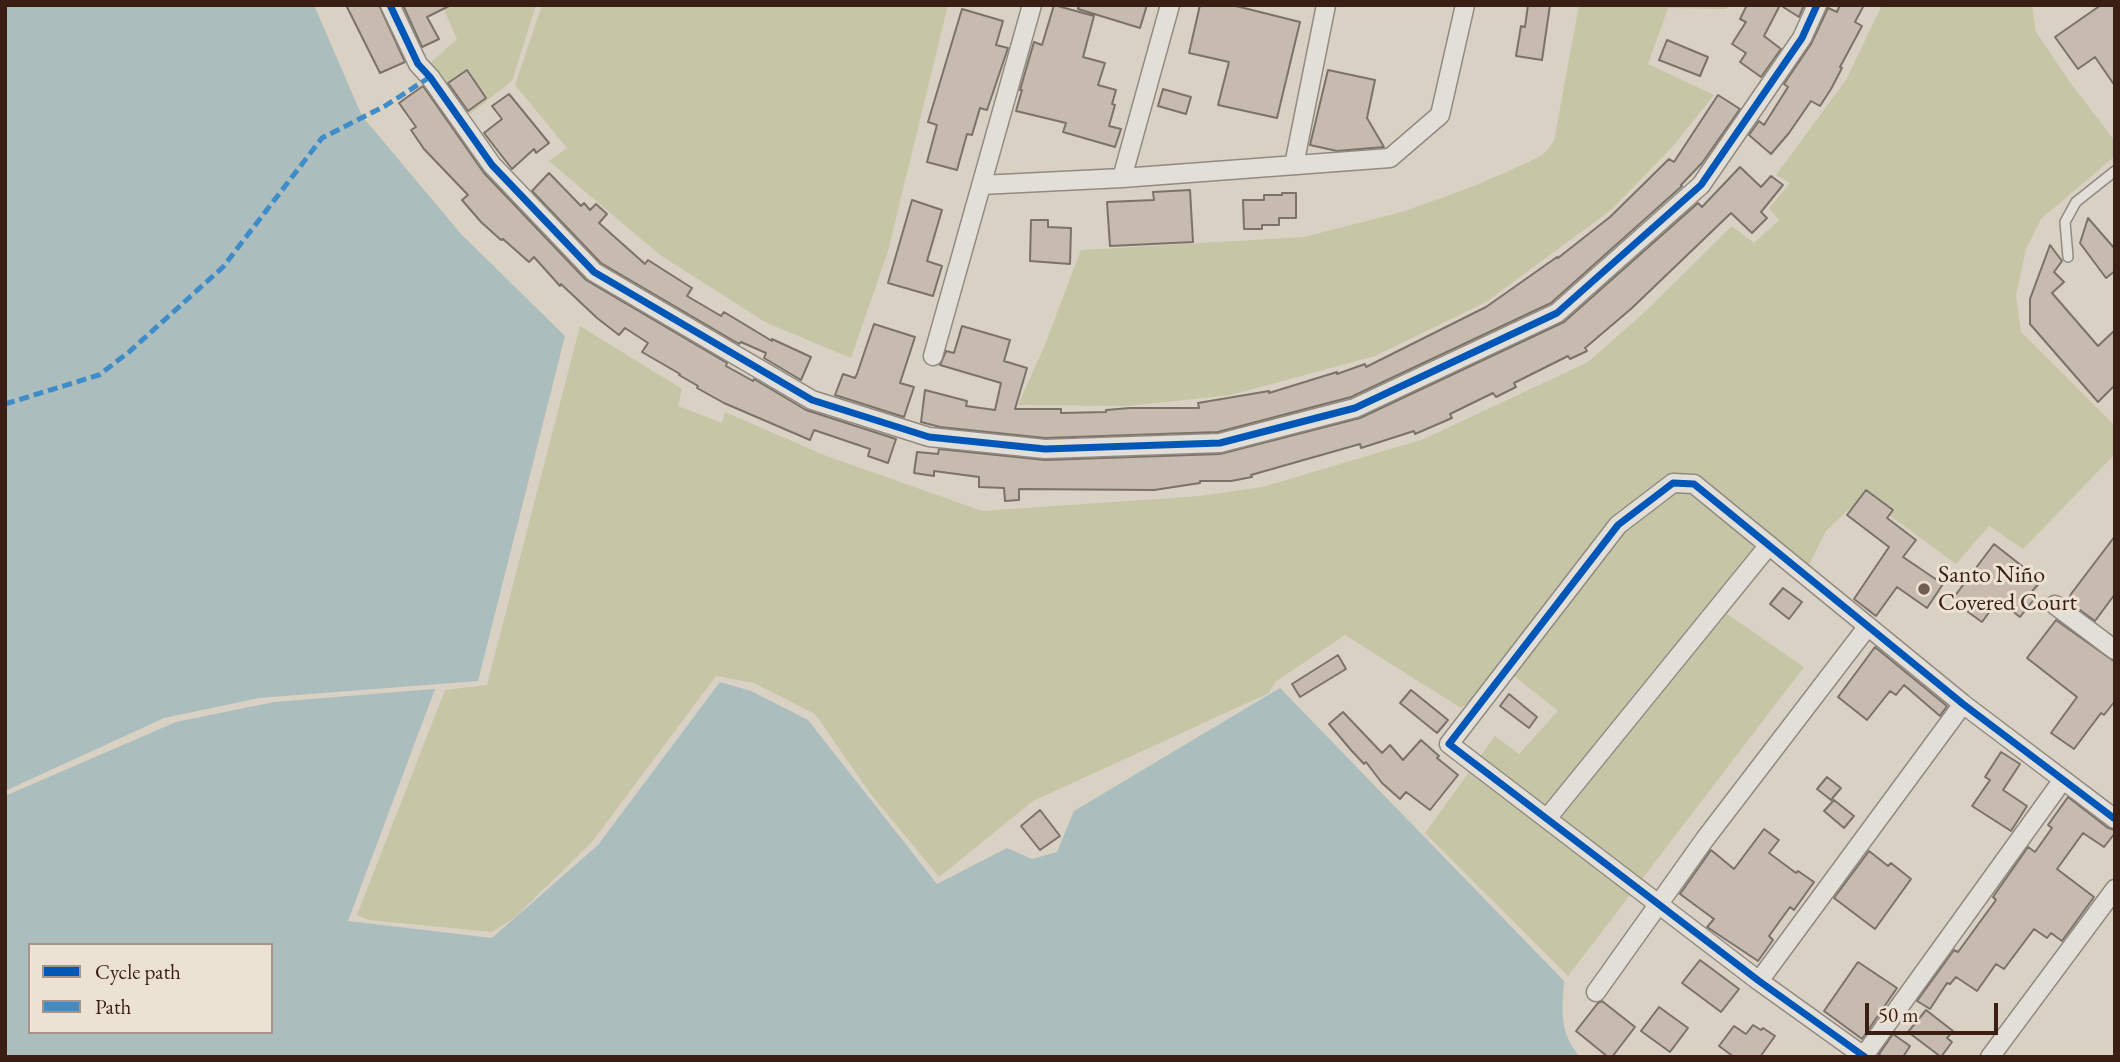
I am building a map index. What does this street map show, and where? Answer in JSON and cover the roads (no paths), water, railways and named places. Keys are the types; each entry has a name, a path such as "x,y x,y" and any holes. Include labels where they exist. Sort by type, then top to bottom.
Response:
{"street":[{"path":"390,5 418,64 492,165 594,272 812,400 929,437 1045,449 1220,443 1355,408 1557,313 1701,185 1802,38 1817,5"},
{"path":"933,356 1032,5"},
{"path":"1122,178 1170,5"},
{"path":"1294,165 1326,5"},
{"path":"981,186 1390,158 1440,115 1465,5"},
{"path":"2062,781 1864,1056 1759,981 1449,744 1618,525 1672,483 1694,484 1963,704 2115,819"},
{"path":"1553,811 1769,545"},
{"path":"2055,605 2115,650"},
{"path":"1596,992 1705,839 1868,626"},
{"path":"1759,981 1963,704"},
{"path":"1990,1057 2115,889"}],"lane":[{"path":"2068,257 2065,222 2070,212 2076,202 2115,171"}],"place":[{"name":"Santo Niño Covered Court","path":"1924,589"}]}
